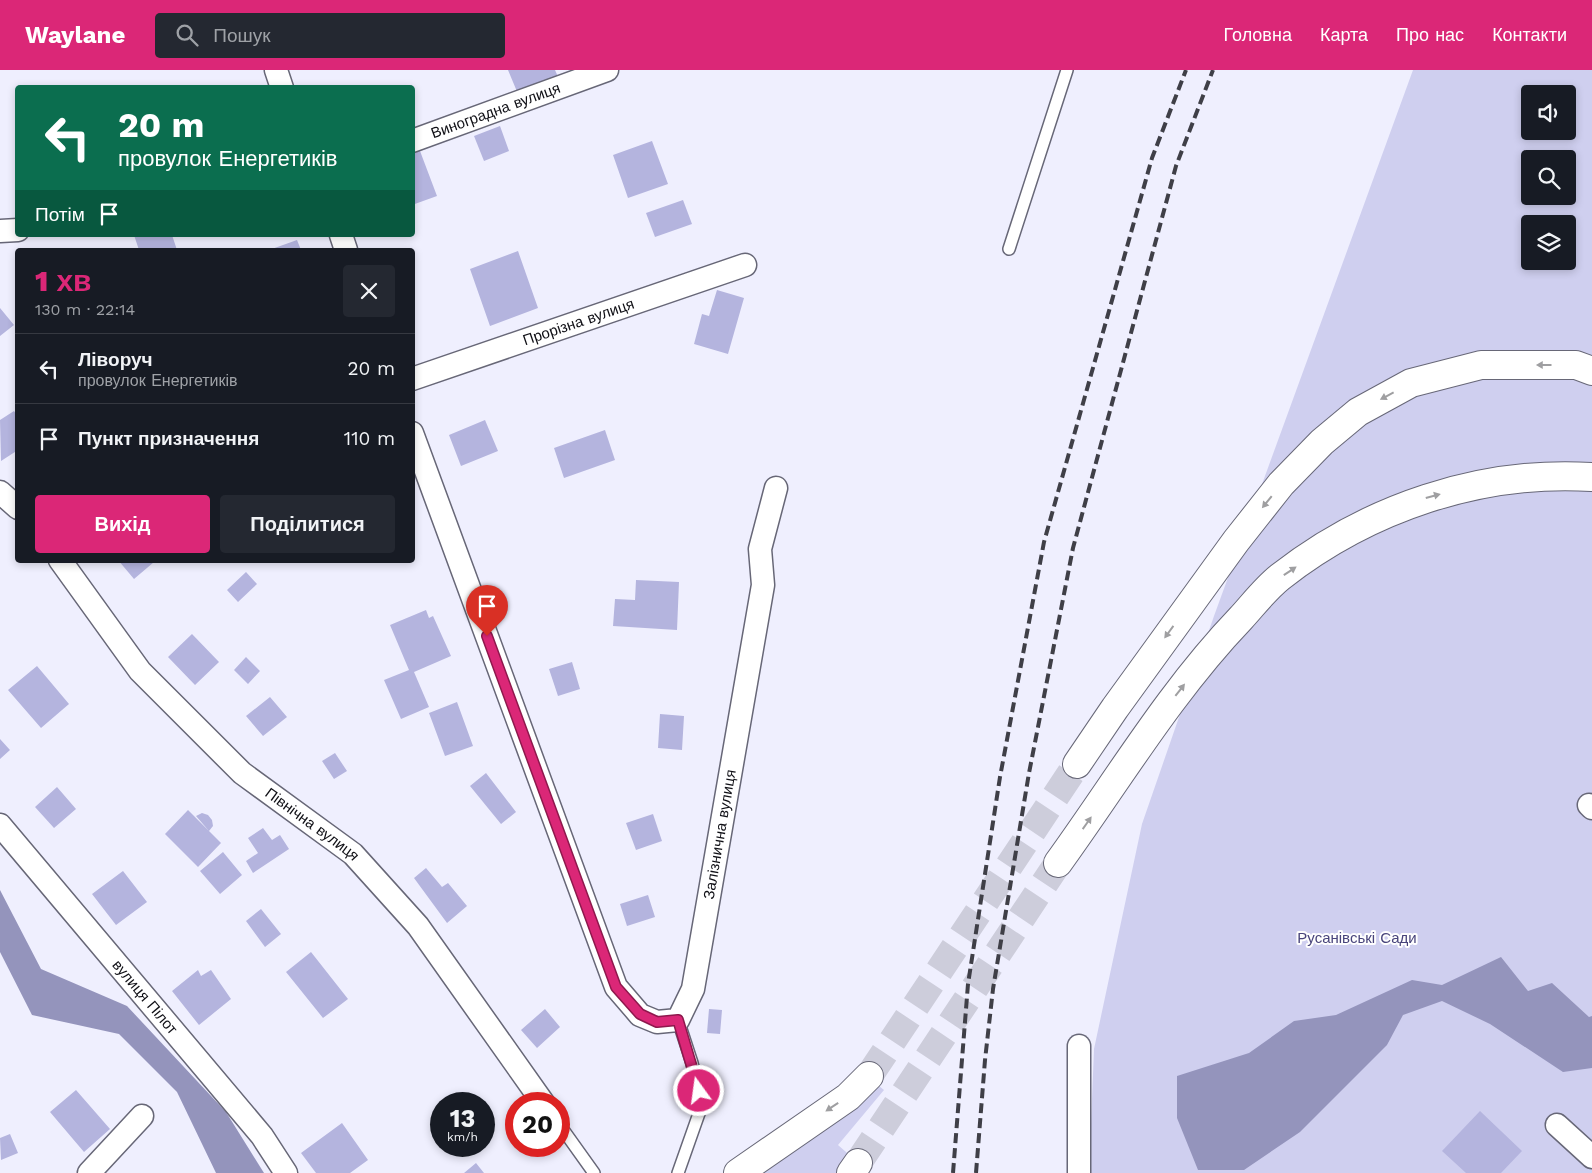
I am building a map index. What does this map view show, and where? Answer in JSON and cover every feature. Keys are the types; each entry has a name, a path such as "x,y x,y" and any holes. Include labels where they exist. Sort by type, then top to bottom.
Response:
{"main road":[{"path":"1077,764 1115,708 1236,541 1281,484 1322,442 1358,412 1411,383 1481,365 1576,365 1592,371"},
{"path":"1058,863 1117,780 1142,739 1211,650 1279,578 1342,536 1413,502 1485,482 1557,475 1592,477"},
{"path":"738,1173 848,1097 869,1076"}],"street":[{"path":"276,70 281,85"},
{"name":"Виноградна вулиця","path":"415,140 607,70"},
{"path":"0,231 15,230"},
{"name":"Прорізна вулиця","path":"415,378 745,265"},
{"path":"415,441 616,987 640,1014 657,1022 678,1020"},
{"name":"Залізнична вулиця","path":"678,1020 693,989 763,585 760,548 776,488"},
{"path":"0,492 15,505"},
{"name":"Північна вулиця","path":"62,563 140,671 242,773 353,854 412,919 535,1092"},
{"name":"вулиця Пілот","path":"0,825 262,1136 286,1173"},
{"path":"1079,1046 1079,1173"},
{"path":"89,1173 142,1116"},
{"path":"1557,1125 1592,1156"}],"lane":[{"path":"1009,249 1067,70"},
{"path":"678,1020 692,1063 702,1105 678,1173"},
{"path":"570,1139 594,1173"}],"green space":[{"name":"Русанівські Сади","path":"1413,70 1592,70 1592,1173 1089,1173 1094,1049 1142,824 1214,616"},
{"path":"874,1082 884,1090 838,1145 854,1159 842,1173 753,1173"}],"shaded area":[{"path":"0,890 41,969 127,1006 226,1112 264,1173 216,1173 177,1092 119,1034 32,1015 0,952"},
{"path":"1501,957 1528,991 1552,983 1589,1017 1592,1016 1592,1068 1563,1072 1490,1024 1442,1001 1403,1015 1387,1045 1300,1132 1244,1170 1198,1170 1177,1118 1177,1076 1249,1053 1294,1021 1336,1015 1412,980 1442,985"}],"building":[{"path":"508,70 555,70 559,79 518,94"},
{"path":"500,126 509,151 484,161 474,136"},
{"path":"652,141 668,184 628,198 613,155"},
{"path":"420,151 437,196 415,204 415,153"},
{"path":"683,200 692,224 655,237 646,213"},
{"path":"135,237 173,237 176,248 138,248"},
{"path":"297,240 300,248 275,248"},
{"path":"518,251 538,308 490,326 470,269"},
{"path":"717,290 744,298 728,354 694,344 702,314 709,316"},
{"path":"0,308 14,325 0,336"},
{"path":"14,411 15,412 15,452 1,461 0,420"},
{"path":"485,420 498,451 461,466 449,435"},
{"path":"605,430 615,460 564,478 554,448"},
{"path":"121,563 153,563 134,579"},
{"path":"246,572 257,584 238,602 227,590"},
{"path":"636,580 679,582 677,630 613,626 615,599 635,600"},
{"path":"426,610 429,618 433,616 451,656 414,672 429,707 401,719 384,680 409,670 390,625"},
{"path":"192,634 219,662 195,685 168,657"},
{"path":"246,657 260,671 248,684 234,670"},
{"path":"572,662 580,689 558,696 549,669"},
{"path":"37,666 69,704 41,728 8,690"},
{"path":"270,697 287,717 263,736 246,716"},
{"path":"457,702 473,746 445,756 429,713"},
{"path":"660,714 684,716 682,750 658,748"},
{"path":"0,739 10,750 0,759"},
{"path":"335,753 347,771 334,779 322,761"},
{"path":"486,773 516,812 501,824 470,786"},
{"path":"57,787 76,809 54,828 35,807"},
{"path":"188,810 221,843 198,867 165,834"},
{"path":"202,813 208,815 212,820 213,826 209,831 196,816"},
{"path":"653,814 662,841 636,850 626,823"},
{"path":"263,828 272,840 280,835 289,849 253,873 246,861 258,853 248,838"},
{"path":"223,852 242,875 220,894 200,871"},
{"path":"426,868 442,887 448,883 467,906 447,923 414,878"},
{"path":"123,871 147,902 116,925 92,894"},
{"path":"648,895 655,917 627,926 620,904"},
{"path":"261,909 281,934 265,947 246,921"},
{"path":"311,952 348,999 323,1018 286,972"},
{"path":"198,970 201,976 211,970 231,999 199,1025 172,991"},
{"path":"545,1009 560,1027 537,1048 521,1030"},
{"path":"709,1009 722,1010 720,1034 707,1033"},
{"path":"76,1090 110,1129 84,1152 50,1112"},
{"path":"1480,1111 1522,1151 1501,1173 1466,1173 1442,1151"},
{"path":"342,1123 368,1160 350,1173 316,1173 301,1153"},
{"path":"10,1134 18,1153 1,1160 0,1138"},
{"path":"476,1163 484,1173 464,1173"}],"tunnel":[{"path":"869,1076 1077,764"},
{"path":"858,1163 1058,863"}],"railway":[{"path":"953,1173 968,984 1000,777 1044,542 1152,158 1186,70"},
{"path":"976,1173 993,989 1029,773 1073,548 1176,166 1213,70"}],"route":[{"path":"487,636 616,987 626,1001 640,1014 657,1022 678,1020 699,1091"}]}
